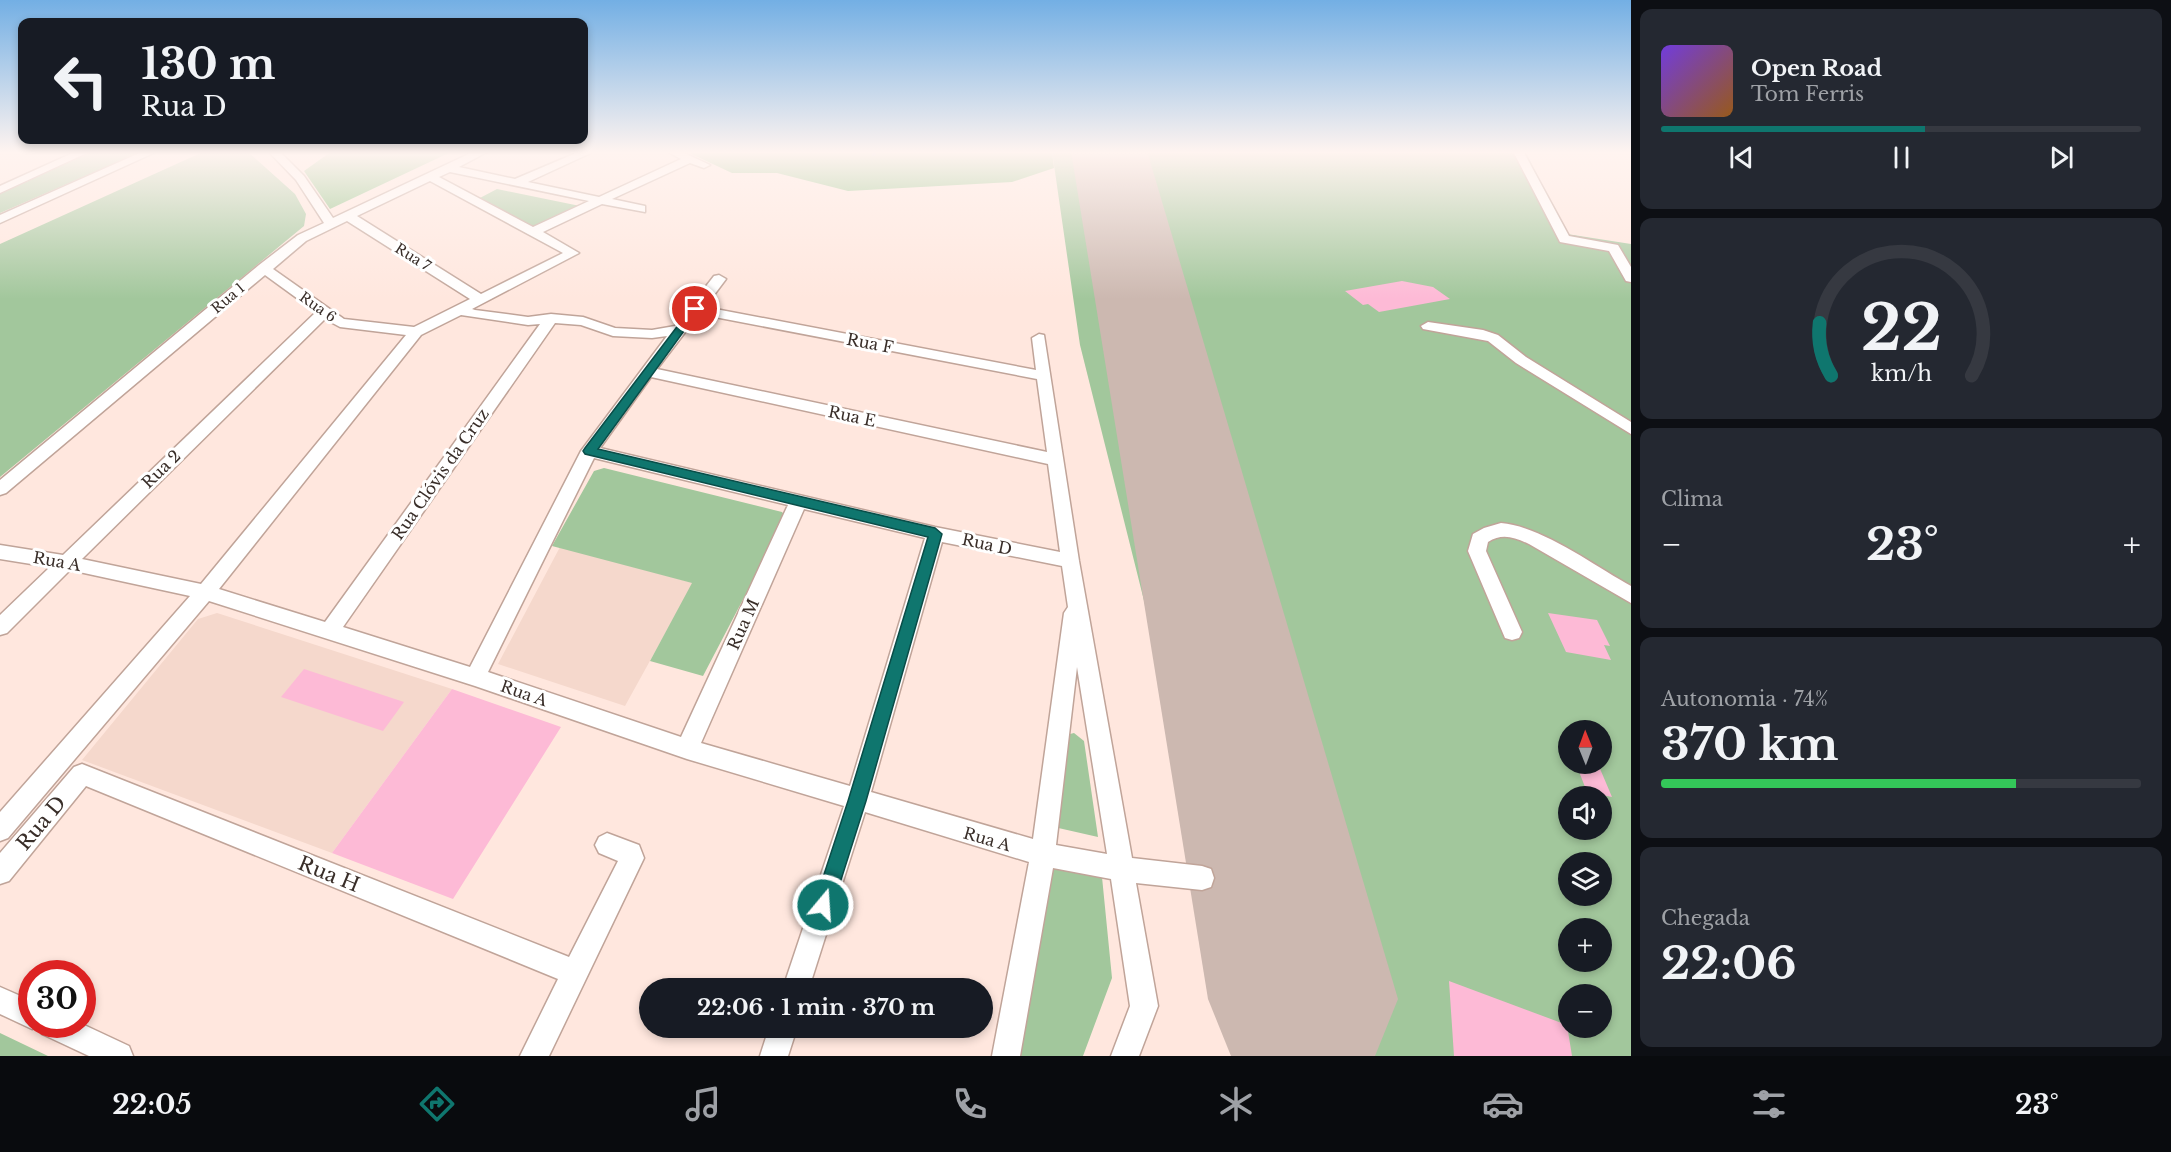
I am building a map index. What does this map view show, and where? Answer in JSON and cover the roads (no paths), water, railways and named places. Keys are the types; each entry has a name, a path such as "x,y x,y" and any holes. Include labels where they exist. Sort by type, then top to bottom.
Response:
{"street":[{"path":"0,219 42,200"},
{"path":"315,200 331,224"},
{"name":"Rua 1","path":"0,489 302,238 380,200"},
{"path":"0,830 205,592 416,332 573,253 474,200"},
{"path":"532,232 600,200"},
{"path":"602,200 641,208"},
{"path":"1544,200 1564,239 1614,248 1631,278"},
{"name":"Rua 7","path":"348,216 479,299"},
{"name":"Rua 6","path":"264,268 340,323 416,332"},
{"path":"475,676 590,451 678,330 719,279"},
{"path":"459,309 472,314 528,321 551,318 583,321 613,332 652,334 678,330"},
{"name":"Rua F","path":"695,309 1044,376"},
{"name":"Rua 2","path":"0,627 324,312"},
{"name":"Rua Clóvis da Cruz","path":"329,631 551,318"},
{"path":"1428,326 1483,334 1493,338 1521,360 1630,427"},
{"path":"1039,338 1070,561 1144,1006 1125,1056"},
{"name":"Rua E","path":"647,372 1057,460"},
{"name":"Rua D","path":"590,451 935,534 1070,561"},
{"name":"Rua M","path":"687,748 799,500"},
{"path":"1512,632 1477,551 1479,538 1488,531 1508,530 1539,539 1631,595"},
{"path":"799,978 857,801 935,534"},
{"name":"Rua A","path":"0,552 65,562 205,592 475,676 687,748 857,801 1043,854 1121,869 1202,878"},
{"path":"1006,1056 1043,854 1077,593"},
{"name":"Rua D","path":"0,872 82,774"},
{"name":"Rua H","path":"82,774 575,973"},
{"path":"534,1056 632,858 630,853 607,845"},
{"path":"0,1000 18,1008"},
{"path":"81,1038 119,1056"},
{"path":"774,1056 780,1038"}]}
